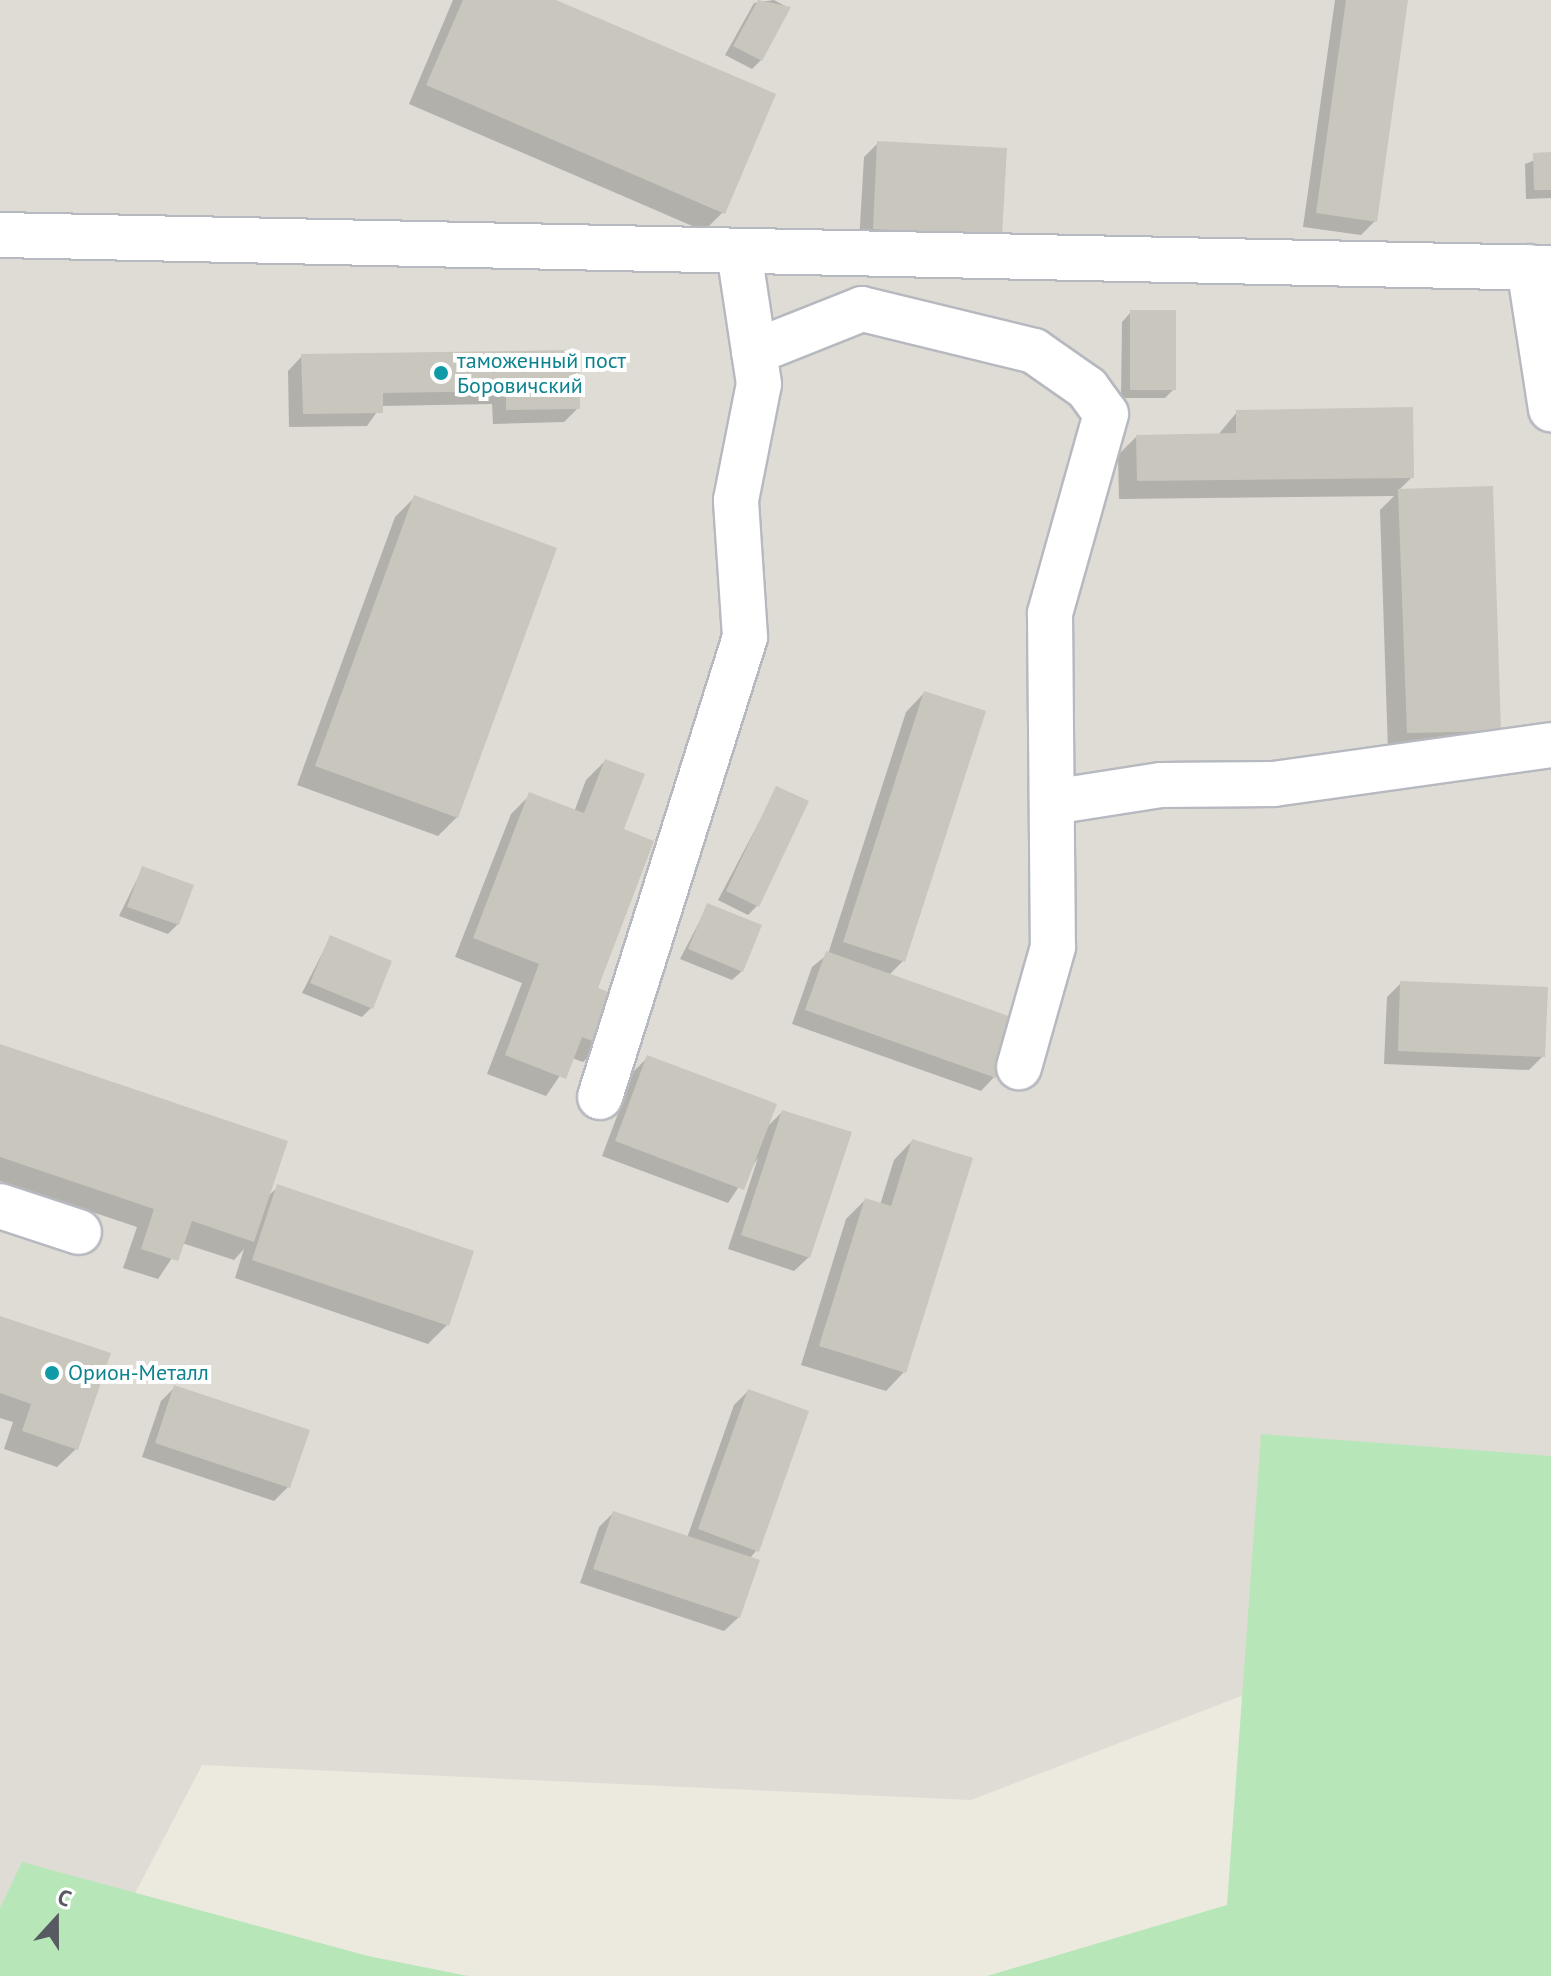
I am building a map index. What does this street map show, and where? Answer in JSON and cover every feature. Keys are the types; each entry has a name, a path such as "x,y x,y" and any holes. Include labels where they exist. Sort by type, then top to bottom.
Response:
{"street":[{"path":"0,235 1540,267 1551,409"},
{"path":"600,1097 745,637 736,500 759,384 739,251"},
{"path":"754,352 862,309 1034,351 1087,388 1106,414 1050,613 1053,947 1019,1067"},
{"path":"1052,802 1161,785 1274,784 1551,745"},
{"path":"0,1206 79,1232"}],"shaded area":[{"path":"0,0 1551,0 1551,1577 971,1800 202,1765 92,1976 0,1976"}],"green space":[{"path":"1261,1434 1551,1456 1551,1976 987,1976 1227,1905"},
{"path":"22,1862 368,1956 468,1976 0,1976 0,1908"}],"building":[{"path":"463,0 556,0 776,94 725,214 426,85"},
{"path":"758,0 791,7 762,61 733,46"},
{"path":"1346,0 1408,0 1377,222 1316,213"},
{"path":"877,141 1007,148 1002,236 873,229"},
{"path":"1551,152 1551,190 1534,190 1533,153"},
{"path":"1130,310 1176,310 1176,390 1130,390"},
{"name":"таможенный пост Боровичский","path":"579,350 580,409 506,410 506,391 383,393 383,413 303,414 301,354"},
{"path":"1413,407 1414,478 1137,481 1136,435 1236,433 1236,410"},
{"path":"1493,486 1501,731 1407,733 1398,489"},
{"path":"414,495 557,548 458,818 315,766"},
{"path":"924,691 986,711 905,962 843,942"},
{"path":"605,759 645,774 624,829 654,841 598,988 622,997 603,1045 582,1037 566,1079 505,1055 539,964 473,938 529,792 584,813"},
{"path":"776,786 809,801 759,907 726,891"},
{"path":"142,866 194,885 179,925 127,907"},
{"path":"707,903 762,925 743,972 688,949"},
{"path":"330,935 392,961 373,1009 310,983"},
{"path":"826,951 1017,1019 996,1078 805,1010"},
{"path":"1400,981 1548,987 1545,1057 1398,1051"},
{"path":"0,1044 288,1141 254,1242 192,1221 178,1261 141,1249 154,1209 0,1157"},
{"path":"647,1055 777,1104 744,1190 615,1141"},
{"path":"782,1110 852,1132 810,1258 741,1235"},
{"path":"912,1139 973,1158 906,1373 819,1346 865,1198 891,1206"},
{"path":"277,1184 474,1251 449,1326 252,1260"},
{"name":"Орион-Металл","path":"0,1316 111,1353 78,1450 22,1431 31,1404 0,1393"},
{"path":"174,1385 310,1430 290,1488 155,1443"},
{"path":"748,1389 809,1411 759,1552 698,1529"},
{"path":"613,1511 760,1560 740,1618 593,1569"}],"place":[{"name":"таможенный пост Боровичский","path":"441,373"},
{"name":"Орион-Металл","path":"52,1373"}]}
